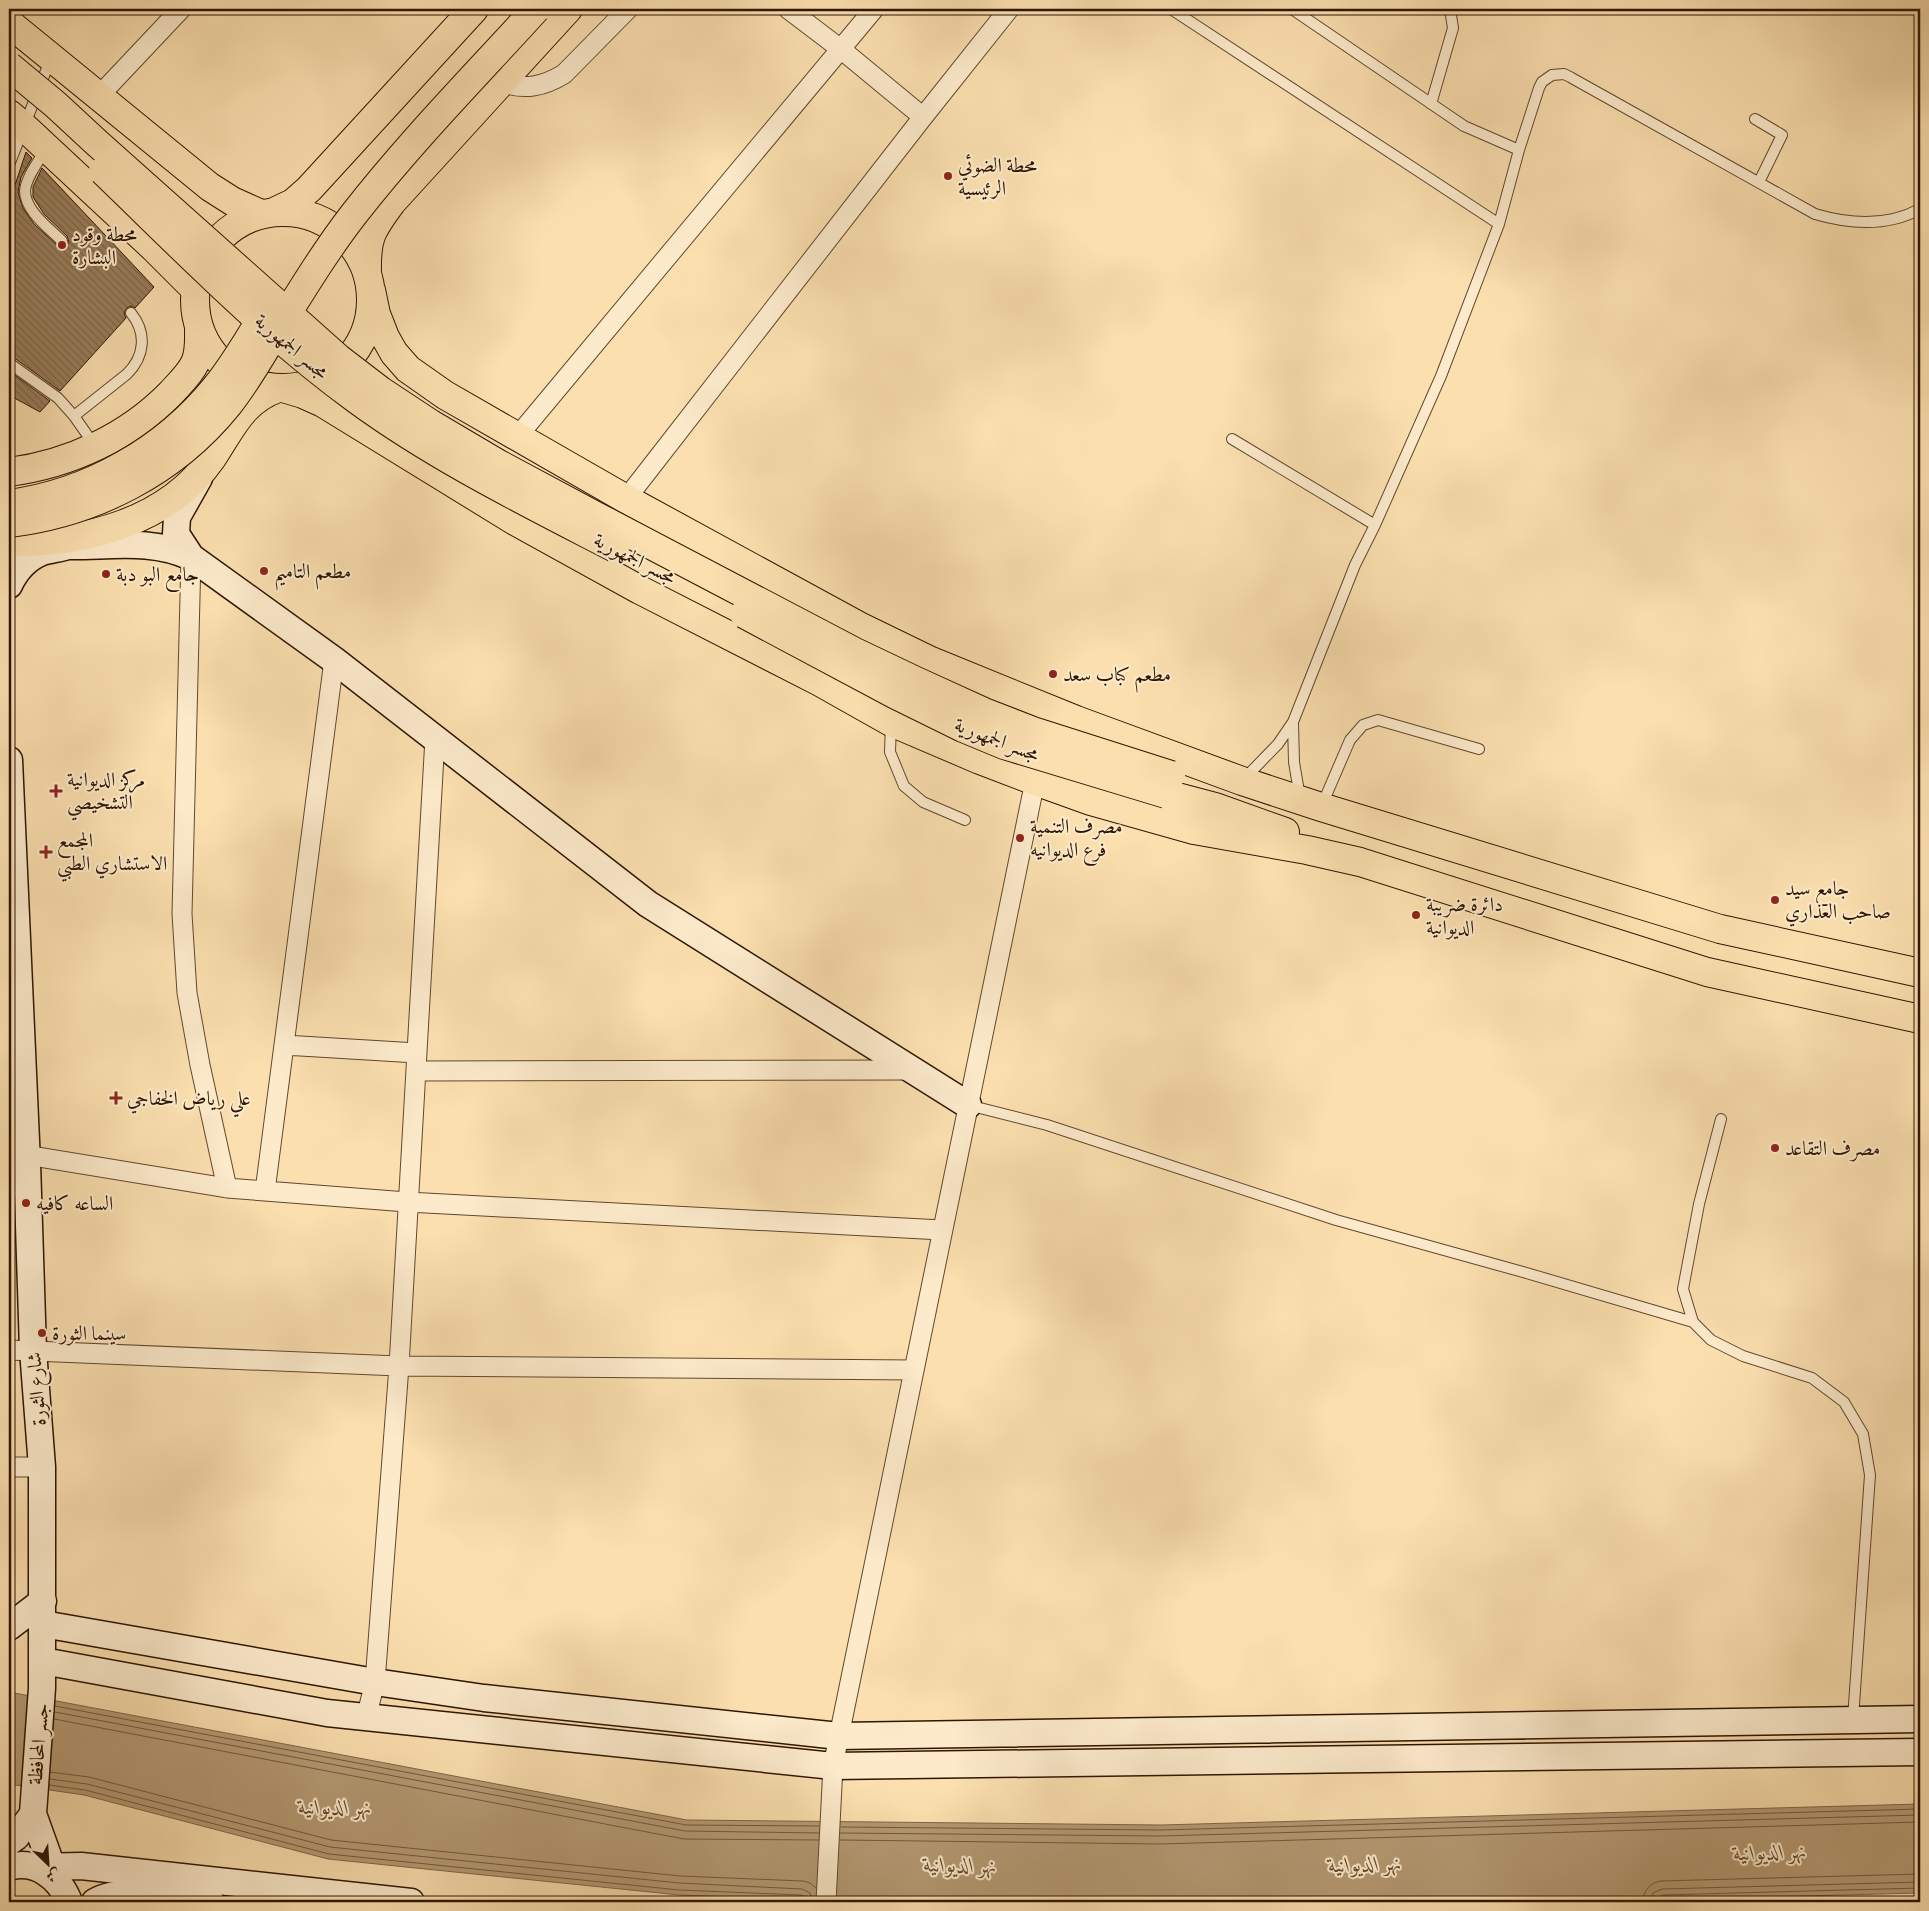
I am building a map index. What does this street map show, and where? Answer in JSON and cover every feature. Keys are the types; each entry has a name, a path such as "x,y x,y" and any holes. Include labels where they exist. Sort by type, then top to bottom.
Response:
{"main road":[{"path":"9,472 44,465 95,446 123,432 160,404 180,383 194,364 200,347 194,289 204,260 211,247 233,226 293,203 309,189 474,9"},
{"path":"9,504 70,490 117,469 160,441 199,406 231,366 294,268 338,206 511,9"},
{"path":"9,523 71,510 124,489 169,461 210,425 245,382 317,267 358,209 398,161 536,9"},
{"path":"191,557 176,534 177,517 188,494 232,426 249,404 262,393 315,382 343,364 354,352 368,323 371,306 367,253 369,239 380,219 392,202 568,9"},
{"path":"9,23 210,187 232,201 268,213 306,214 333,227 354,247 362,260 376,314 385,337 394,353 408,369 445,395 517,438 859,626 931,661 1076,720 1242,781 1318,806 1720,929 1920,972"},
{"name":"مجسر الجمهورية","path":"9,66 56,104 97,143 338,358 381,391 431,424 497,463 854,652 899,673 984,712 1168,784 1215,807 1360,862"},
{"name":"مجسر الجمهورية","path":"9,87 83,152 228,291 314,367 407,433 473,472 894,694 955,724 1004,745 1168,784 1318,806"},
{"path":"16,120 154,248 194,289"},
{"path":"199,329 213,355 236,375 263,386 281,388 303,394 323,403 515,521 640,590 812,678 891,722 1035,782 1194,830 1307,850 1360,862 1707,972 1920,1019"},
{"path":"9,585 24,563 42,552 67,547 97,533 138,518 170,499 195,478 211,459"},
{"path":"20,542 75,538 97,533"},
{"path":"20,542 67,547 155,545 175,549 191,557 334,660 648,904 968,1105"},
{"name":"شارع الثورة","path":"9,760 11,877 21,1160 21,1350 42,1467 42,1688"},
{"path":"9,1627 43,1612 375,1682 484,1698 839,1736 1920,1718"},
{"path":"43,1661 317,1712 834,1766 1920,1752"},
{"name":"جسر المحافظة","path":"33,1807 42,1688"},
{"path":"9,1842 16,1837 33,1807"},
{"path":"33,1807 38,1826 81,1866"},
{"path":"33,1807 44,1877 81,1866 411,1902"},
{"path":"95,1902 112,1895 127,1894 211,1902"}],"street":[{"path":"98,97 181,9"},
{"path":"502,82 524,87 538,86 552,81 564,74 628,9"},
{"path":"788,9 923,116"},
{"path":"517,438 842,50 874,9"},
{"path":"626,499 923,116 1009,9"},
{"path":"191,557 182,914 187,993 200,1065 227,1188"},
{"path":"265,1191 334,660"},
{"path":"366,1718 375,1682 398,1366 436,738"},
{"path":"826,1902 834,1766 839,1736 1035,782"},
{"path":"284,1046 416,1062 913,1070"},
{"path":"21,1160 227,1188 407,1202 942,1230"},
{"path":"21,1350 398,1366 913,1370"},
{"path":"9,1467 42,1467"}],"lane":[{"path":"1171,9 1499,224"},
{"path":"1292,9 1464,126 1519,150"},
{"path":"1431,104 1453,28 1450,9"},
{"path":"9,166 16,120 51,57"},
{"path":"1242,781 1278,744 1293,722 1355,565 1375,525 1441,376 1499,224 1519,150 1542,82 1552,75 1564,74 1815,214 1835,220 1876,222 1897,218 1920,209"},
{"path":"1755,118 1782,135 1759,182"},
{"path":"47,148 28,181 25,191 26,199 30,208 62,241"},
{"path":"74,416 127,374 140,357 142,336 139,326 131,313"},
{"path":"9,363 56,396 74,416 95,446"},
{"path":"1232,439 1375,525"},
{"path":"1318,806 1350,740 1363,725 1378,720 1479,749"},
{"path":"891,722 890,752 904,786 923,802 965,820"},
{"path":"1293,722 1294,762 1318,806"},
{"path":"968,1105 1047,1126 1336,1220 1532,1274 1692,1322 1711,1340 1743,1356 1812,1378 1844,1402 1863,1434 1870,1474 1853,1720"},
{"path":"1692,1322 1683,1289 1699,1204 1721,1119"}],"water":[{"name":"نهر الديوانية","path":"9,1692 687,1820 1161,1825 1920,1804 1920,1893 1570,1902 861,1902 679,1895 328,1859 84,1795 9,1784"}],"building":[{"name":"محطة وقود البشارة","path":"26,152 32,158 21,177 18,192 23,208 34,224 58,246 63,248 69,242 67,236 44,214 33,197 33,187 42,168 154,287 135,308 131,306 127,308 124,313 126,318 60,391 9,356 9,203"},
{"path":"9,371 50,401 40,412 9,395"}],"place":[{"name":"محطة الضوئي الرئيسية","path":"948,176"},
{"name":"محطة وقود البشارة","path":"62,245"},
{"name":"مطعم التاميم","path":"264,571"},
{"name":"جامع البو دبة","path":"106,574"},
{"name":"مطعم كباب سعد","path":"1053,674"},
{"name":"مركز الديوانية التشخيصي","path":"56,791"},
{"name":"مصرف التنمية فرع الديوانيه","path":"1020,838"},
{"name":"المجمع الاستشاري الطبي","path":"46,852"},
{"name":"جامع سيد صاحب العذاري","path":"1775,900"},
{"name":"دائرة ضريبة الديوانية","path":"1416,915"},
{"name":"علي رياض الخفاجي","path":"116,1098"},
{"name":"مصرف التقاعد","path":"1775,1148"},
{"name":"الساعه كافيه","path":"26,1203"},
{"name":"سينما الثورة","path":"42,1333"}]}
